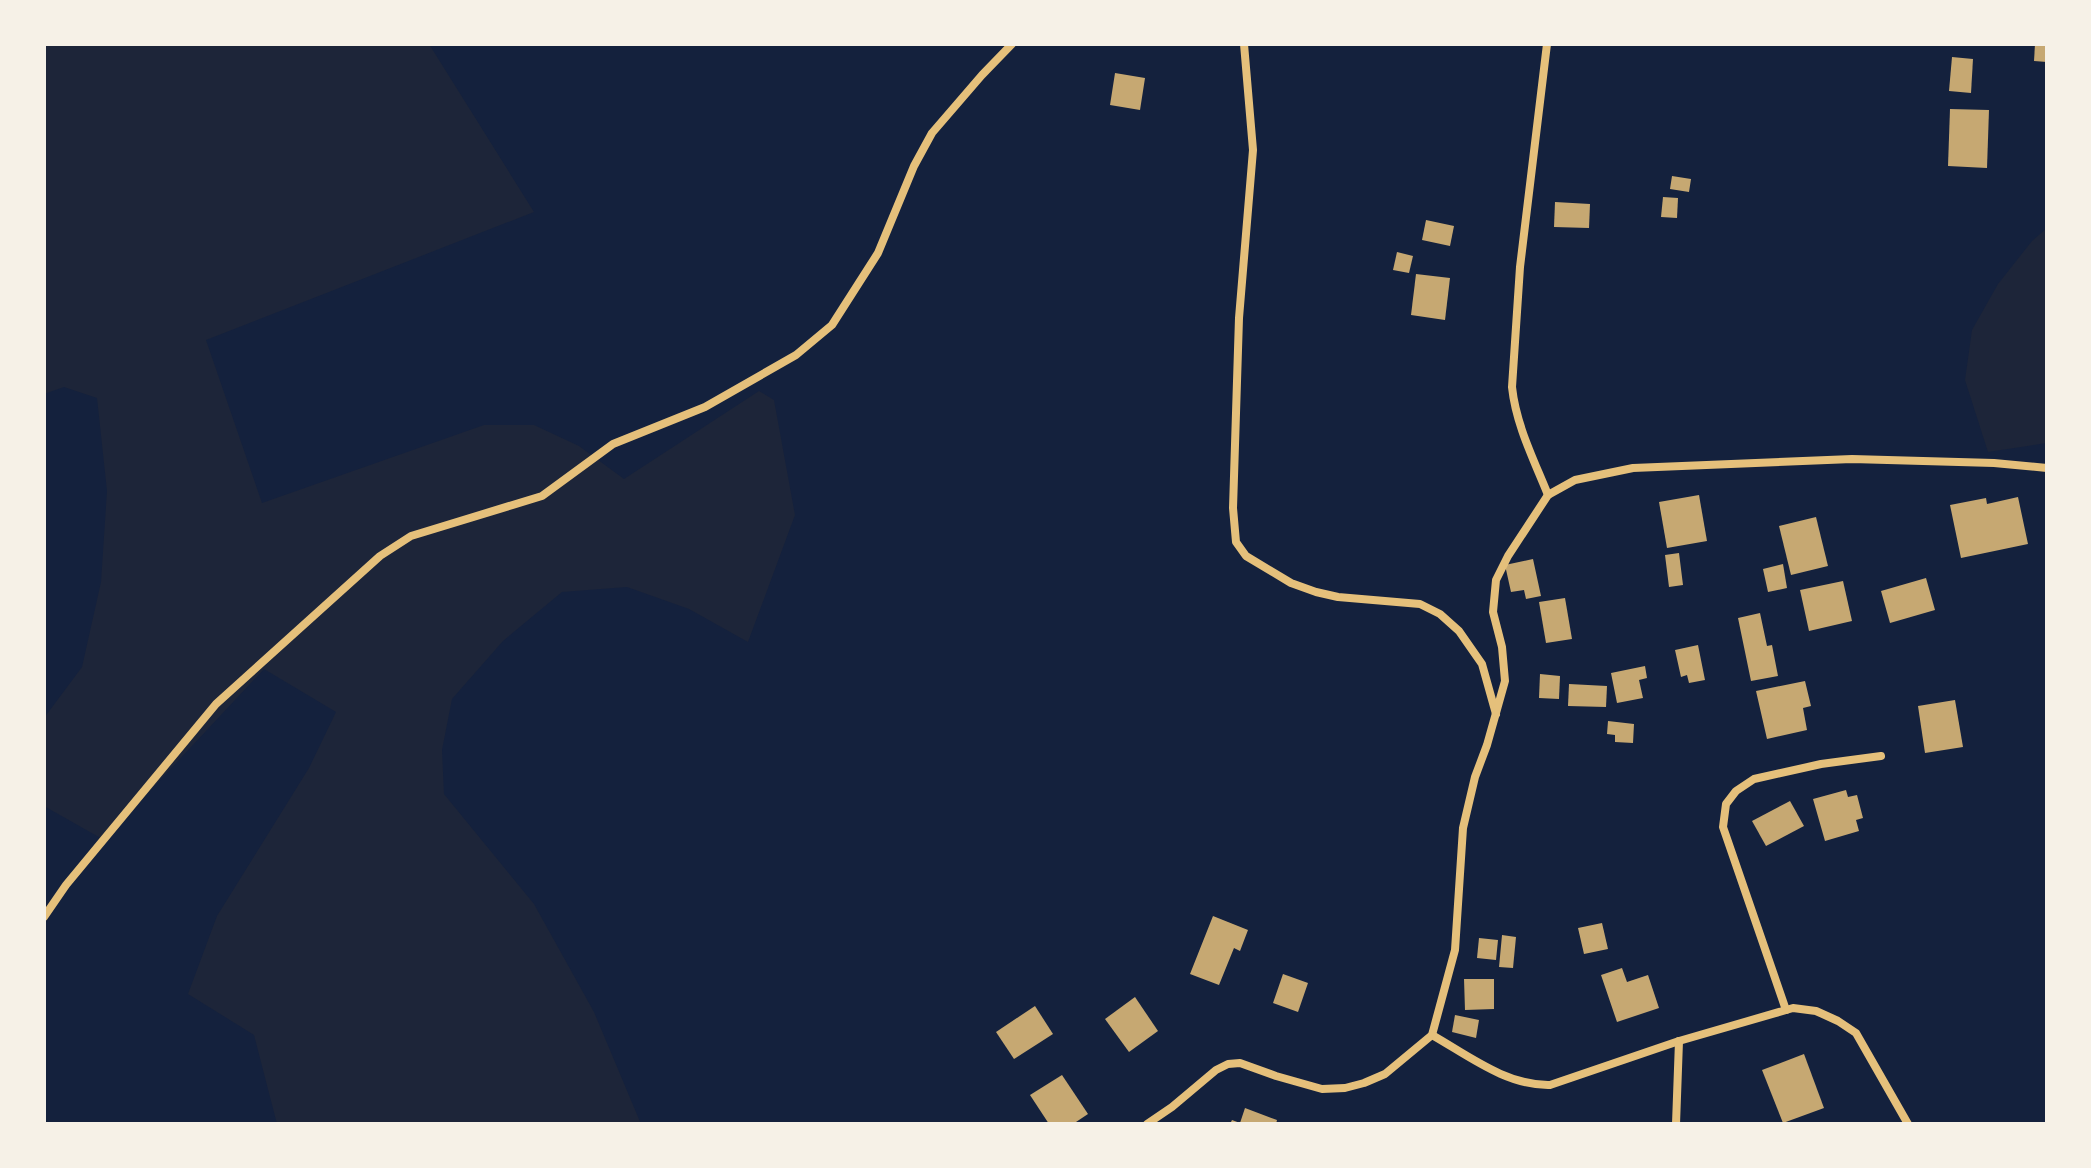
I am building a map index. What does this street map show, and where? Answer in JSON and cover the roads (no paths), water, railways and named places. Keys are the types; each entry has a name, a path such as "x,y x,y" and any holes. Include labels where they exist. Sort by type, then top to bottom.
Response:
{"street":[{"path":"44,917 66,885 216,704 380,556 411,536 542,496 613,444 705,407 796,355 832,325 878,253 914,166 932,133 1012,44"},
{"path":"1244,44 1253,150 1239,318 1233,508 1236,542 1246,556 1291,583 1338,597 1420,604 1440,614 1459,631 1482,664 1496,715"},
{"path":"1547,44 1520,267 1512,387 1521,429 1548,495"},
{"path":"1147,1124 1228,1064 1240,1063 1322,1089 1345,1088 1385,1074 1432,1035 1455,950 1463,828 1475,777 1505,681 1502,647 1493,612 1496,580 1548,495 1575,480 1633,468 1852,459 1994,463 2047,468"},
{"path":"1786,1010 1723,827 1726,804 1736,791 1754,779 1821,764 1881,756"},
{"path":"1432,1035 1514,1081 1550,1085 1679,1041 1793,1008 1816,1011 1856,1033 1908,1124"},
{"path":"1676,1124 1679,1041"}]}
